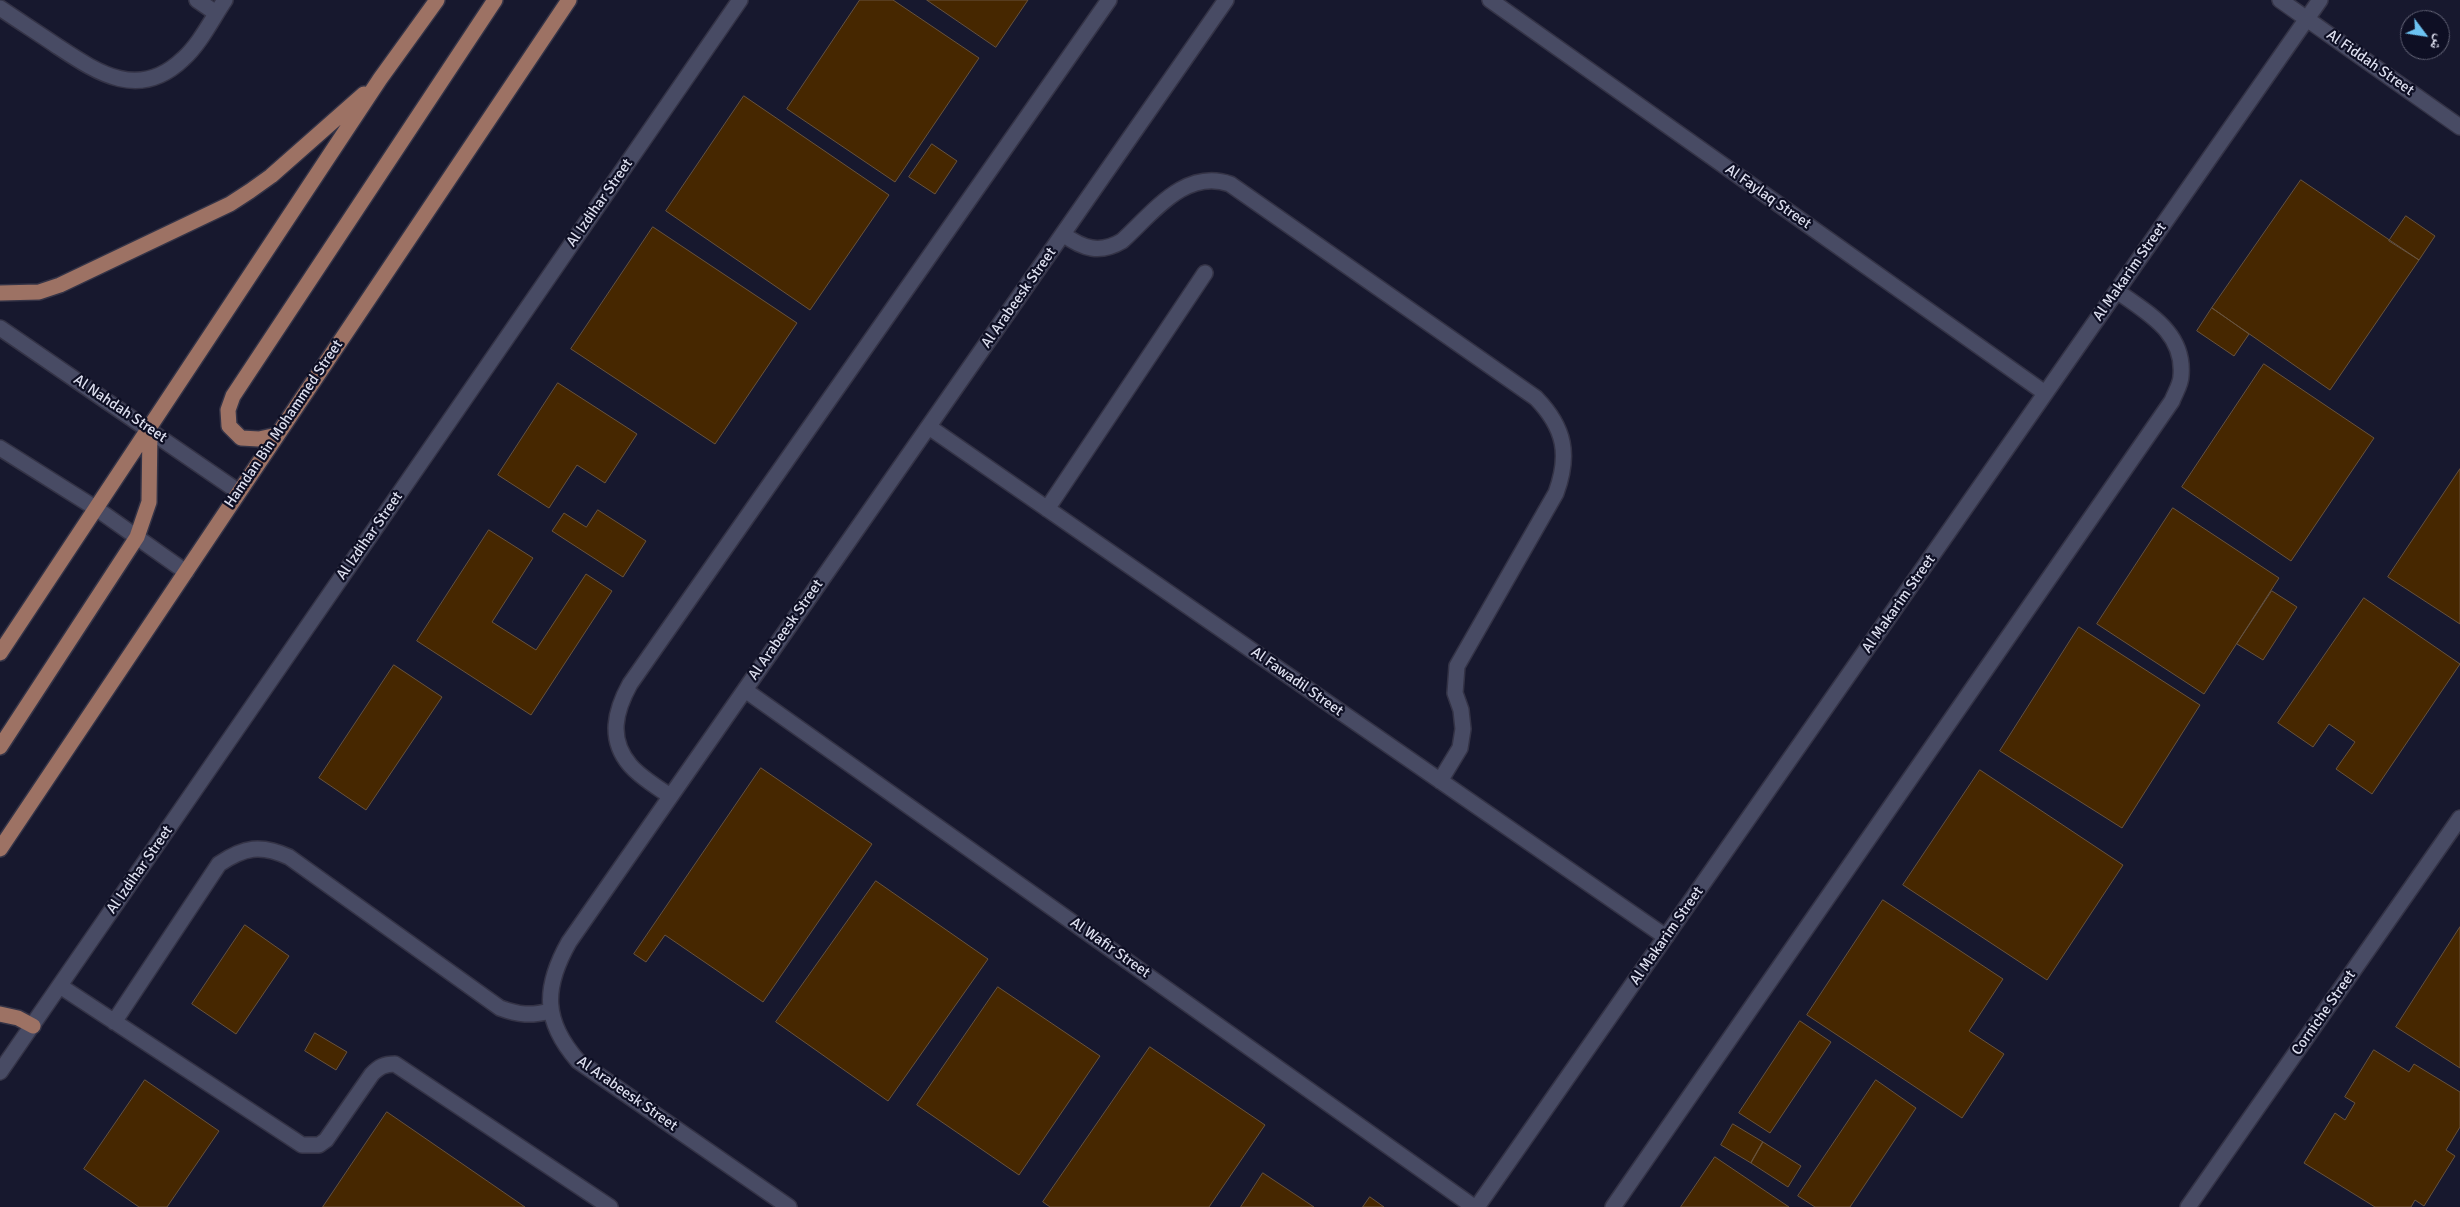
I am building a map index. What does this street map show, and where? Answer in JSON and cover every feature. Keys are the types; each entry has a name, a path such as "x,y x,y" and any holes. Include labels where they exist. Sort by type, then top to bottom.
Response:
{"main road":[{"path":"0,653 380,80 437,0"},
{"path":"277,435 259,439 241,438 229,426 228,410 233,396 495,0"},
{"name":"Hamdan Bin Mohammed Street","path":"0,849 569,0"},
{"path":"0,293 39,292 60,285 230,204 271,176 380,80"},
{"path":"0,747 136,537 149,502 150,429"},
{"path":"0,1014 18,1018 33,1026"}],"street":[{"path":"0,8 88,67 107,77 124,80 147,78 167,71 184,59 220,6 197,0"},
{"name":"Al Izdihar Street","path":"0,1072 740,0"},
{"path":"670,796 630,766 620,749 615,727 619,704 630,684 1109,0"},
{"name":"Al Arabeesk Street","path":"789,1207 578,1062 564,1046 550,1011 550,990 556,965 569,942 670,796 1226,0"},
{"name":"Al Faylaq Street","path":"1490,0 2045,394"},
{"name":"Al Fiddah Street","path":"2280,0 2460,127"},
{"name":"Al Makarim Street","path":"1476,1207 2320,0"},
{"path":"1063,234 1086,248 1098,250 1111,247 1122,241 1180,189 1192,182 1218,180 1230,184 1536,398 1548,410 1557,425 1562,441 1565,459 1562,477 1556,493 1462,653 1457,666 1455,693 1463,729 1460,748 1440,780"},
{"path":"1047,509 1206,274"},
{"path":"1613,1207 2172,401 2181,377 2180,355 2173,336 2158,320 2117,291"},
{"name":"Al Nahdah Street","path":"0,328 150,429 239,492"},
{"name":"Al Fawadil Street","path":"928,427 1666,937"},
{"path":"0,448 96,509 186,572"},
{"name":"Al Wafir Street","path":"745,690 1476,1207"},
{"name":"Corniche Street","path":"2188,1207 2460,818"},
{"path":"114,1022 219,864 236,853 255,848 275,850 290,857 500,1008 518,1015 536,1015 550,1011"},
{"path":"60,986 302,1145 310,1147 326,1140 378,1068 386,1064 395,1064 610,1207"}],"building":[{"path":"860,0 893,0 979,58 895,182 787,109"},
{"path":"927,0 1028,0 996,47"},
{"path":"744,96 889,195 810,310 666,211"},
{"path":"932,144 957,161 935,194 909,177"},
{"path":"2301,180 2419,260 2330,390 2212,308"},
{"path":"2406,216 2435,236 2419,260 2389,241"},
{"path":"653,227 797,323 715,444 571,349"},
{"path":"2212,308 2249,334 2234,356 2197,331"},
{"path":"2264,364 2374,438 2291,561 2182,487"},
{"path":"558,383 637,434 605,483 577,465 549,508 498,475"},
{"path":"2460,469 2460,624 2388,577"},
{"path":"2173,508 2279,578 2204,694 2097,624"},
{"path":"598,510 646,541 623,577 552,531 564,513 586,527"},
{"path":"489,530 533,558 492,622 536,650 586,574 612,591 531,715 417,641"},
{"path":"2272,591 2297,607 2263,660 2237,644"},
{"path":"2364,598 2460,664 2372,794 2336,769 2355,742 2329,724 2313,747 2278,723"},
{"path":"2079,627 2200,705 2122,828 2000,751"},
{"path":"394,665 442,697 366,810 319,778"},
{"path":"761,768 872,844 763,1002 665,935 646,962 634,954"},
{"path":"1980,770 2123,865 2047,980 1903,885"},
{"path":"876,881 988,959 888,1101 776,1022"},
{"path":"1883,900 2003,979 1969,1031 2004,1054 1962,1118 1807,1015"},
{"path":"245,925 289,956 236,1034 192,1004"},
{"path":"2460,927 2460,1068 2396,1027"},
{"path":"998,987 1100,1056 1019,1175 917,1105"},
{"path":"1800,1021 1831,1042 1770,1133 1739,1113"},
{"path":"315,1033 347,1052 336,1070 305,1051"},
{"path":"1150,1047 1265,1125 1209,1207 1050,1207 1043,1202"},
{"path":"2374,1050 2409,1072 2414,1064 2460,1092 2460,1127 2446,1150 2455,1156 2424,1206 2415,1200 2411,1207 2375,1207 2304,1163 2335,1113 2345,1120 2355,1103 2345,1097"},
{"path":"145,1080 219,1131 167,1207 139,1207 84,1169"},
{"path":"1876,1080 1916,1108 1850,1207 1815,1207 1798,1196"},
{"path":"387,1112 525,1207 323,1207"},
{"path":"1733,1124 1763,1142 1751,1163 1721,1145"},
{"path":"1763,1142 1801,1166 1788,1187 1751,1163"},
{"path":"1715,1157 1789,1207 1681,1207"},
{"path":"1263,1173 1314,1207 1241,1207"},
{"path":"1370,1197 1384,1207 1363,1207"}]}
